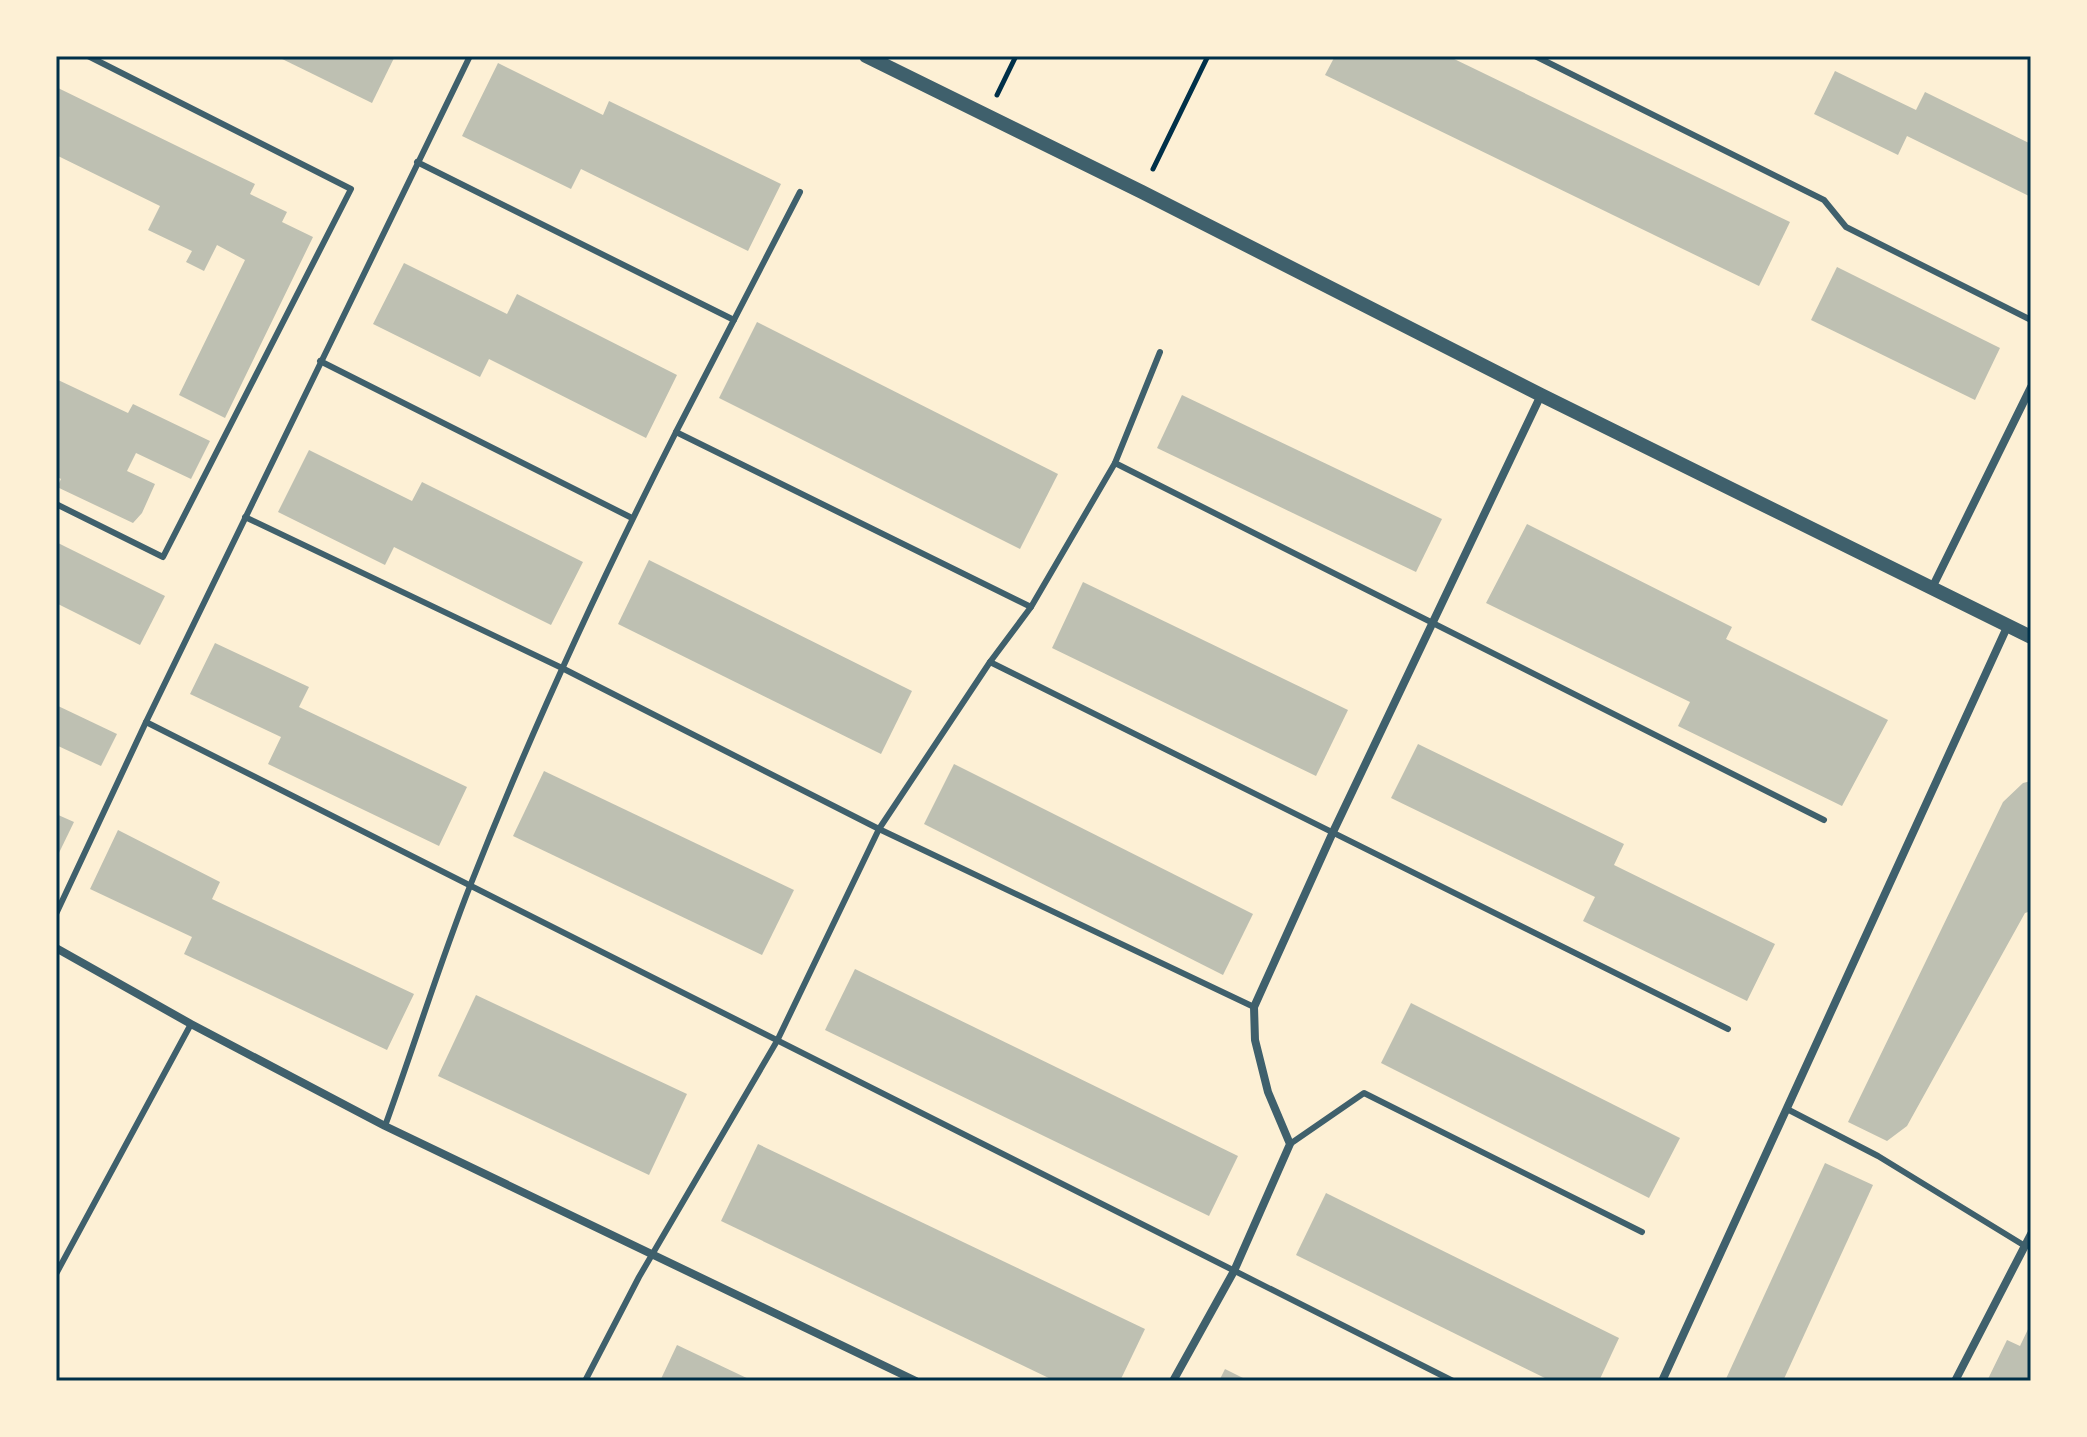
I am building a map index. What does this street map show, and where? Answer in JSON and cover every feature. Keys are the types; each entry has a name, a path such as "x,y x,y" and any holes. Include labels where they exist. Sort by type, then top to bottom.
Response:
{"street":[{"path":"866,56 2031,637"},
{"path":"1932,588 2031,387"},
{"path":"1173,1381 1234,1271 1290,1144 1268,1092 1255,1040 1254,1007 1333,832 1541,395"},
{"path":"1662,1381 2008,625"},
{"path":"56,948 191,1024 385,1126 916,1381"},
{"path":"1955,1381 2031,1234"}],"lane":[{"path":"56,504 163,557 351,189 88,56"},
{"path":"56,914 320,361 470,56"},
{"path":"1535,56 1824,200 1846,227 2031,320"},
{"path":"417,162 734,320"},
{"path":"385,1126 470,886 562,668 632,518 800,192"},
{"path":"585,1381 652,1256 777,1041 879,829 990,662 1031,607 1115,463 1160,352"},
{"path":"320,361 632,518"},
{"path":"676,432 1031,607"},
{"path":"1115,463 1824,820"},
{"path":"245,517 562,668 879,829 1254,1007"},
{"path":"990,662 1728,1029"},
{"path":"146,722 1453,1381"},
{"path":"56,1274 191,1024"},
{"path":"1290,1144 1364,1093 1642,1232"},
{"path":"1787,1109 1878,1156 2025,1246"}],"path":[{"path":"987,115 1016,56"},
{"path":"1142,192 1208,56"}],"building":[{"path":"276,56 395,56 372,103"},
{"path":"1335,56 1448,56 1790,222 1759,286 1325,75"},
{"path":"498,63 603,115 609,101 781,184 748,251 581,169 571,189 462,136"},
{"path":"1835,71 1916,110 1925,92 2031,144 2031,197 1907,136 1898,155 1814,114"},
{"path":"56,87 255,184 250,194 287,212 282,222 313,237 225,418 179,395 245,260 217,245 204,271 186,262 192,251 148,230 160,206 56,155"},
{"path":"404,263 507,314 517,294 677,375 646,438 489,359 480,377 373,324"},
{"path":"1837,267 2000,348 1975,400 1811,320"},
{"path":"757,322 1058,474 1020,549 719,398"},
{"path":"56,379 128,413 133,404 210,441 191,479 136,453 127,471 155,484 142,513 133,523 57,487 61,479 56,476"},
{"path":"1182,395 1442,519 1416,572 1157,448"},
{"path":"309,450 412,501 422,482 583,562 551,625 394,547 385,565 278,512"},
{"path":"1527,524 1732,627 1726,639 1888,720 1842,806 1678,726 1690,702 1486,603"},
{"path":"56,542 165,596 140,645 56,603"},
{"path":"649,560 912,691 881,754 618,624"},
{"path":"1083,582 1348,710 1316,776 1052,648"},
{"path":"215,643 309,687 299,707 467,787 439,846 268,764 281,737 190,694"},
{"path":"56,705 117,734 101,766 56,745"},
{"path":"1418,744 1624,844 1614,865 1775,944 1747,1001 1583,921 1595,897 1391,798"},
{"path":"954,764 1253,914 1223,975 924,824"},
{"path":"544,771 794,890 762,955 513,836"},
{"path":"2031,781 2031,911 2025,913 1907,1126 1887,1141 1848,1122 2003,802 2023,783"},
{"path":"56,814 74,822 56,859"},
{"path":"118,830 220,882 212,899 414,994 387,1050 184,954 192,937 90,889"},
{"path":"855,969 1238,1156 1209,1216 825,1030"},
{"path":"476,995 687,1094 649,1175 438,1076"},
{"path":"1411,1003 1680,1138 1649,1198 1381,1063"},
{"path":"758,1144 1145,1329 1120,1381 1055,1381 721,1221"},
{"path":"1825,1163 1873,1185 1783,1381 1725,1381"},
{"path":"1326,1193 1619,1338 1599,1381 1551,1381 1296,1255"},
{"path":"2031,1323 2031,1381 1987,1381 2007,1340 2020,1346"},
{"path":"677,1345 753,1381 660,1381"},
{"path":"1225,1369 1249,1381 1219,1381"}]}
